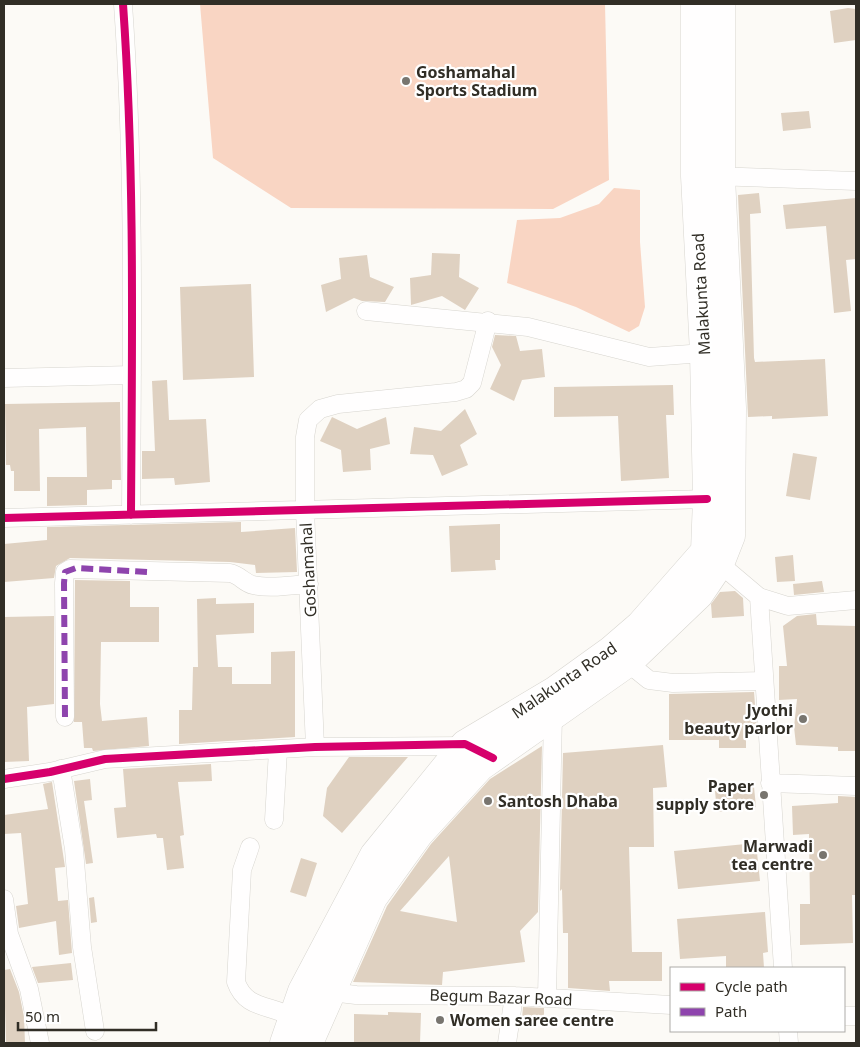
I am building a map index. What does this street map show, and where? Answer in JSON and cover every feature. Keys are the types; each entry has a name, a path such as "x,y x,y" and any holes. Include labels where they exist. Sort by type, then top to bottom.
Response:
{"main road":[{"name":"Malakunta Road","path":"284,1043 294,1018 318,989 374,855 465,744 646,632 705,550 707,499 704,353 695,176 695,4"},
{"path":"309,1043 318,989 373,898 420,834 480,767 628,663 646,632 699,595 720,564 730,536 732,408 722,177 721,4"}],"street":[{"path":"123,4 128,72 132,375 131,515"},
{"path":"695,176 856,181"},
{"path":"366,311 488,321 528,327 649,357 704,353"},
{"name":"Goshamahal","path":"315,747 305,510 305,436 308,420 320,409 338,404 456,392 466,389 472,383 488,321"},
{"path":"4,378 132,375"},
{"path":"4,518 707,499"},
{"path":"720,564 758,597 788,606 856,600"},
{"path":"64,717 64,576 70,569 230,573 237,574 247,583 260,586 309,584"},
{"path":"758,597 783,967"},
{"path":"628,663 649,680 673,684 764,681"},
{"path":"548,998 553,714"},
{"path":"4,779 105,759 315,747 465,744 493,758"},
{"path":"274,820 278,750"},
{"path":"61,769 74,850 82,947 95,1031"},
{"path":"770,782 856,786"},
{"path":"250,847 242,870 236,982 241,995 251,1002 279,1009 294,1018"},
{"path":"4,899 9,934 29,989 40,1043"},
{"name":"Begum Bazar Road","path":"318,989 356,995 514,996 670,1005"},
{"path":"507,1043 514,996"}],"shaded area":[{"name":"Goshamahal Sports Stadium","path":"200,4 605,4 609,180 553,209 291,208 213,158"},
{"path":"614,188 640,190 640,242 645,307 639,326 629,332 576,307 507,283 517,220 560,218 599,204"}],"building":[{"path":"848,8 856,9 856,40 834,43 830,11"},
{"path":"809,111 811,128 783,131 781,113"},
{"path":"759,193 761,213 750,214 755,362 825,359 828,416 772,419 772,416 748,417 738,195"},
{"path":"856,198 856,259 846,260 851,311 834,313 826,226 786,229 783,205"},
{"path":"432,253 460,254 459,277 479,288 465,310 442,296 411,305 410,278 431,275"},
{"path":"367,255 370,277 394,287 385,302 362,301 354,298 326,312 321,285 341,279 339,258"},
{"path":"251,284 254,377 183,380 180,287"},
{"path":"495,335 516,336 520,351 542,349 545,377 522,380 514,401 490,389 501,365 492,347"},
{"path":"167,380 169,420 206,419 210,482 175,485 174,478 142,479 142,451 155,451 152,381"},
{"path":"673,385 674,415 666,415 669,478 621,481 618,416 554,417 554,387"},
{"path":"120,402 121,480 112,480 112,489 87,490 87,505 47,506 47,477 87,477 86,427 39,429 40,491 14,491 14,471 11,471 10,465 6,465 5,404"},
{"path":"465,409 477,434 460,445 468,465 442,476 433,455 410,454 414,427 441,431"},
{"path":"332,417 357,429 386,417 390,444 370,449 371,470 343,472 341,450 320,441"},
{"path":"793,453 817,457 810,500 786,496"},
{"path":"241,522 241,532 295,528 297,572 256,573 255,565 230,562 70,558 56,566 54,578 4,582 4,544 47,540 47,527"},
{"path":"500,524 500,560 495,560 496,570 451,572 449,526"},
{"path":"793,555 795,581 777,582 775,557"},
{"path":"75,580 130,581 130,607 159,607 159,642 101,642 100,704 102,721 147,717 149,746 93,751 92,748 84,748 82,722 74,722"},
{"path":"822,581 824,592 794,595 793,584"},
{"path":"735,591 743,598 744,616 712,618 711,604 720,592"},
{"path":"216,598 216,604 254,603 254,633 216,635 218,667 232,667 232,684 271,684 271,652 295,651 295,737 179,744 179,710 192,710 193,667 198,667 197,599"},
{"path":"816,614 817,625 856,626 856,751 838,751 838,747 796,745 794,727 797,699 779,700 779,666 787,666 783,626 797,616"},
{"path":"54,616 54,704 27,707 29,761 4,762 4,617"},
{"path":"754,692 757,730 746,730 746,748 719,748 719,740 669,740 669,694"},
{"path":"663,745 667,787 653,788 654,847 629,847 632,952 662,952 662,981 609,981 610,991 568,988 568,933 563,933 562,889 560,891 563,753"},
{"path":"542,746 538,912 520,931 525,962 443,972 442,985 353,982 387,906 431,844 490,779","holes":["449,856 457,922 400,911"]},
{"path":"349,757 408,757 342,833 323,816 327,788"},
{"path":"211,764 212,781 178,782 184,835 180,836 184,868 167,870 163,838 157,838 156,834 117,838 114,808 126,807 123,769"},
{"path":"90,779 92,800 84,801 93,863 86,864 74,781"},
{"path":"52,782 65,867 55,868 58,901 68,900 72,953 59,955 56,921 19,928 16,906 28,904 21,833 4,834 4,815 48,809 43,784"},
{"path":"754,787 756,807 717,812 715,791"},
{"path":"838,796 856,797 856,895 852,895 853,943 800,945 800,904 810,904 809,834 793,835 792,806 838,803"},
{"path":"756,843 760,881 678,889 674,851"},
{"path":"301,858 317,863 306,897 290,892"},
{"path":"94,897 97,922 91,923 89,898"},
{"path":"765,912 768,952 763,953 764,967 726,967 726,956 680,959 677,919"},
{"path":"71,963 73,980 38,983 32,967"},
{"path":"10,969 19,992 24,1017 25,1043 6,1043 4,970"},
{"path":"523,1007 544,1008 544,1021 522,1019"},
{"path":"388,1012 421,1013 420,1043 354,1043 354,1014 388,1015"}],"marked path":[{"path":"65,717 65,572 76,568 147,572"}],"cycle path":[{"path":"123,4 131,196 131,515"},
{"path":"4,518 707,499"},
{"path":"4,779 50,772 105,759 315,747 465,744 493,758"}],"place":[{"name":"Goshamahal Sports Stadium","path":"406,81"},
{"name":"Jyothi beauty parlor","path":"803,719"},
{"name":"Paper supply store","path":"764,795"},
{"name":"Santosh Dhaba","path":"488,801"},
{"name":"Marwadi tea centre","path":"823,855"},
{"name":"Women saree centre","path":"440,1020"}]}
